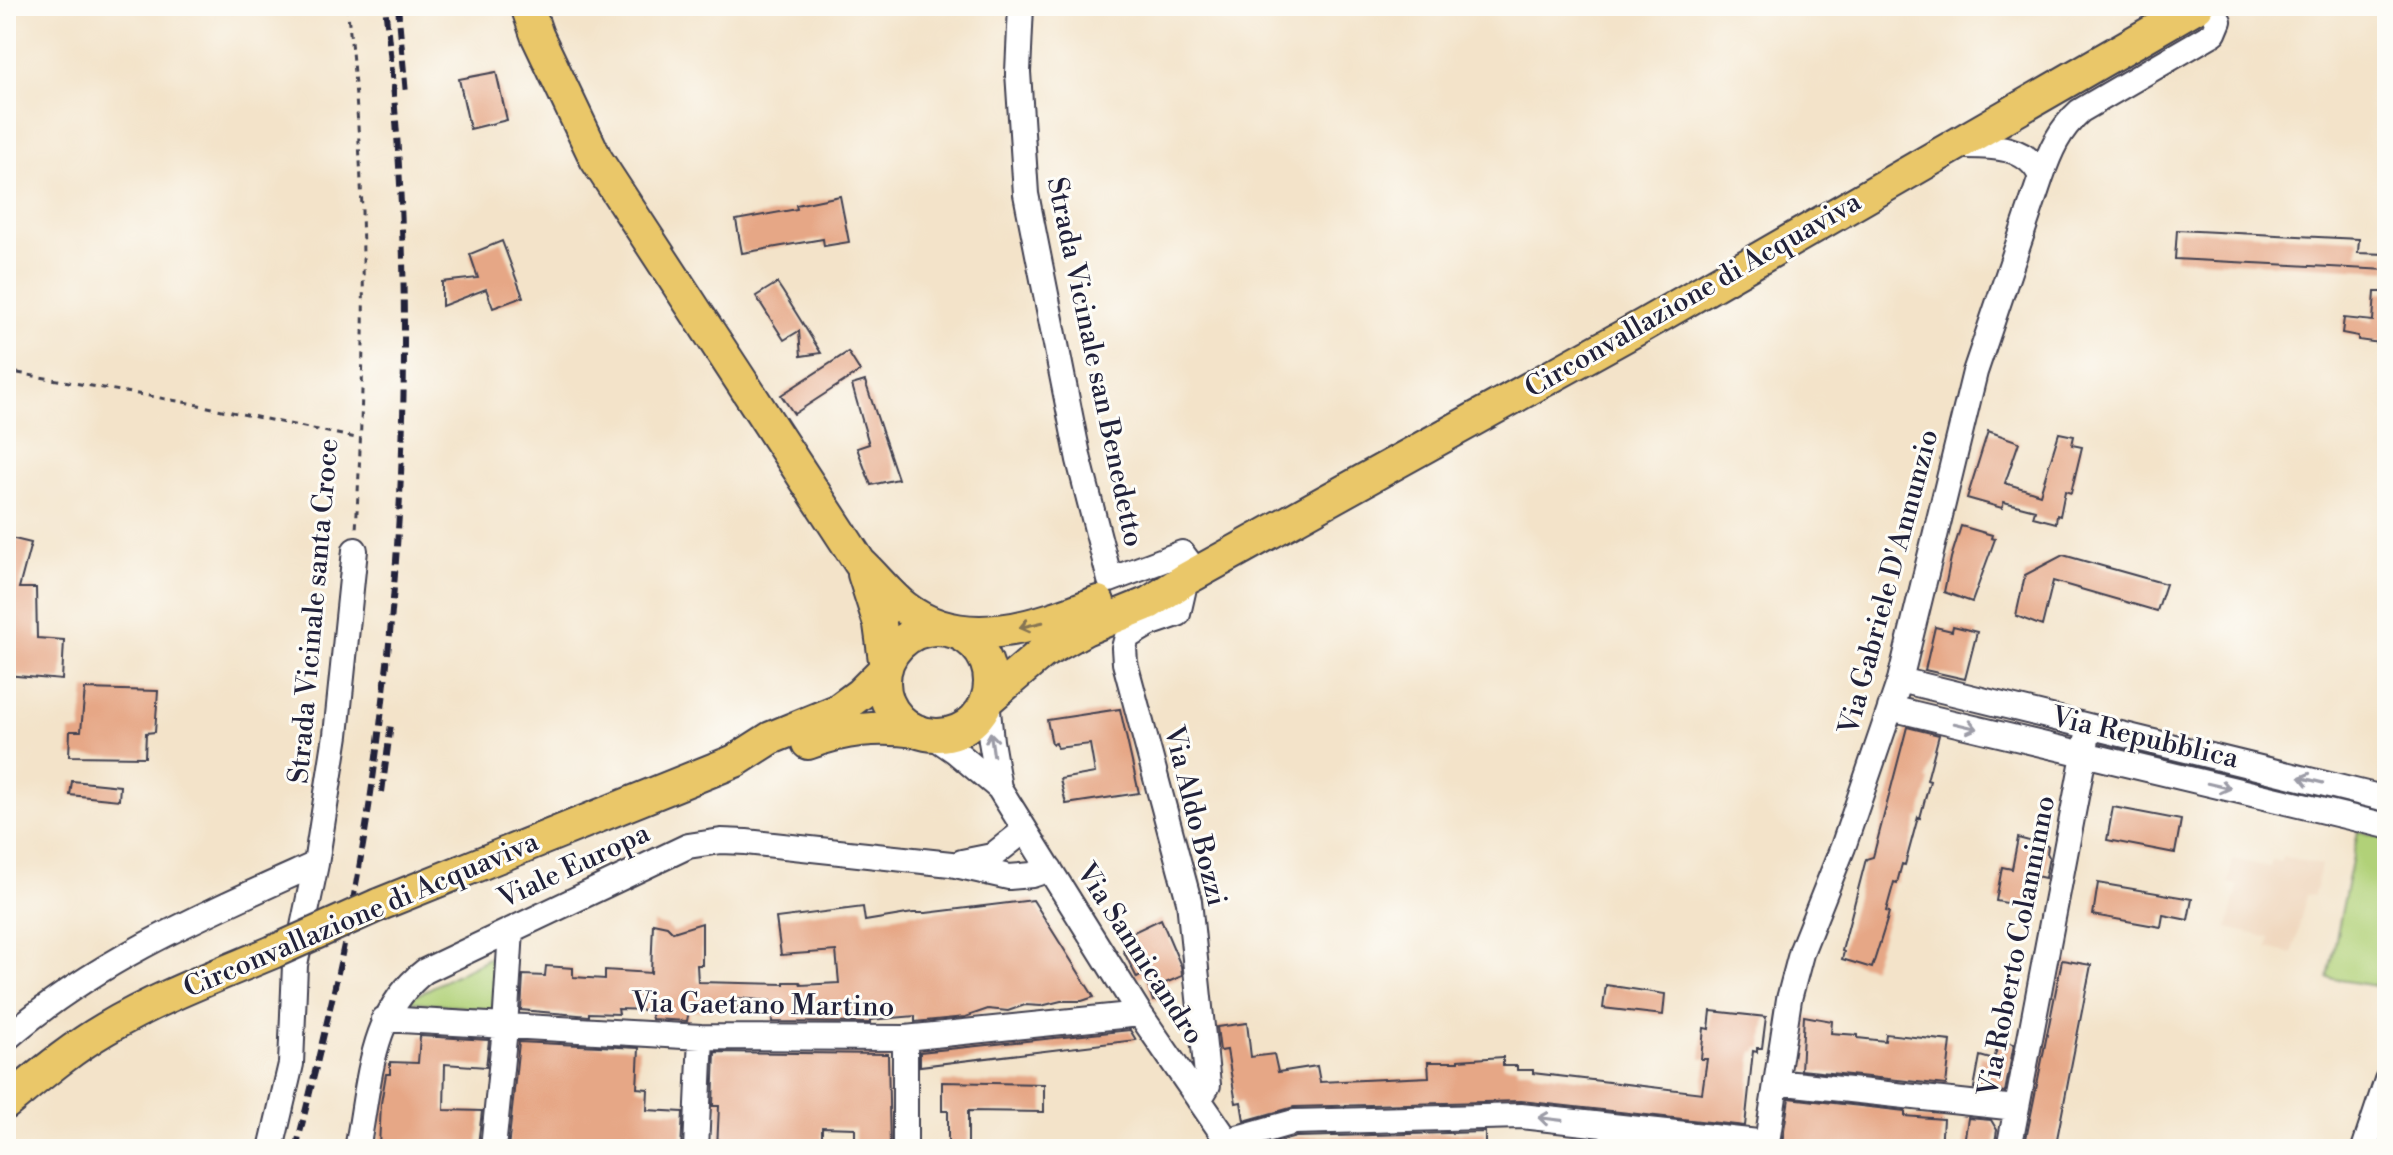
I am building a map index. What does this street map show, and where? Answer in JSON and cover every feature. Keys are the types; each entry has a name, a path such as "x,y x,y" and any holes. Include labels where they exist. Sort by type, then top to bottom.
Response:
{"main road":[{"path":"527,6 537,35 596,159 860,563 905,608 973,643 989,669 987,700 978,716 964,727 947,734 883,727 848,730 774,756 735,761"},
{"name":"Circonvallazione di Acquaviva","path":"987,700 1042,653 1085,629 1149,603 1192,576 1644,325 2197,6"},
{"path":"860,563 880,624 886,668 886,698 903,723 923,733"},
{"path":"735,761 771,738 837,711 860,694 886,668 902,642 915,634 930,629 978,632 1011,630 1056,619 1140,585 1192,576"},
{"name":"Circonvallazione di Acquaviva","path":"6,1103 105,1029 189,987 378,905 735,761"}],"street":[{"name":"Strada Vicinale san Benedetto","path":"1021,6 1018,72 1026,194 1079,460 1110,580 1182,553 1192,576"},
{"name":"Via Gabriele D'Annunzio","path":"1766,1146 1789,999 1802,950 1843,847 1900,680 1975,372 2051,149 2065,124 2080,111 2214,33 2219,21 2209,6"},
{"path":"1952,146 1999,147 2024,155 2035,163 2041,177"},
{"name":"Strada Vicinale santa Croce","path":"271,1149 291,1064 295,965 316,864 336,735 355,550"},
{"name":"Via Aldo Bozzi","path":"1192,576 1178,614 1149,624 1127,637 1124,648 1125,663 1189,901 1208,1085 1199,1100"},
{"name":"Via Repubblica","path":"1900,680 2387,799"},
{"path":"987,700 999,788"},
{"name":"Via Repubblica","path":"1890,708 2387,826"},
{"name":"Via Roberto Colanninno","path":"2009,1149 2090,727"},
{"path":"923,733 955,751 999,788"},
{"name":"Via Sannicandro","path":"999,788 1140,1014 1232,1145"},
{"name":"Viale Europa","path":"951,864 992,856 1025,830"},
{"name":"Viale Europa","path":"357,1149 379,1032 397,997 409,983 425,971 668,855 705,842 746,842 951,864 1009,877 1032,875 1050,869"},
{"path":"6,1039 80,981 123,957 316,864"},
{"path":"493,1149 511,930"},
{"name":"Via Gaetano Martino","path":"384,1019 701,1037 905,1038 1140,1014"},
{"path":"696,1149 701,1037"},
{"path":"905,1038 905,1149"},
{"path":"2374,1138 2387,1080"},
{"path":"1776,1082 2016,1108"},
{"path":"1232,1145 1294,1122 1521,1116 1601,1138 1766,1146"}],"path":[{"name":"Strada Vicinale santa Croce","path":"347,6 355,90 364,283 355,550"},
{"path":"6,371 189,403 361,439"}],"shaded area":[{"path":"2282,856 2321,865 2314,896 2306,895 2293,954 2268,948 2270,938 2228,928 2238,886 2228,883 2233,859 2270,867 2272,860 2281,862"}],"green space":[{"path":"2358,831 2387,839 2387,988 2328,978"},
{"path":"496,954 493,1010 405,1001"}],"building":[{"path":"496,72 507,120 470,129 459,79"},
{"path":"840,196 849,242 824,246 823,239 742,253 736,220 797,209 796,205"},
{"path":"2177,230 2359,239 2358,253 2387,254 2387,270 2175,259"},
{"path":"502,241 523,297 493,308 486,289 442,306 442,282 478,278 470,254"},
{"path":"777,283 821,353 801,356 799,331 784,340 756,296"},
{"path":"2375,292 2387,292 2387,344 2358,340 2358,336 2342,333 2344,318 2373,321"},
{"path":"848,352 860,371 794,414 781,395"},
{"path":"865,381 898,479 871,485 857,448 869,444 852,385"},
{"path":"1988,431 2019,442 2005,483 2040,494 2059,433 2074,436 2072,445 2082,447 2071,493 2065,491 2056,523 2033,517 2035,510 2004,502 2002,508 1967,498"},
{"path":"1961,526 1992,535 1991,538 1995,539 1972,602 1944,592"},
{"path":"6,537 31,543 19,588 36,588 37,638 64,640 62,680 6,675"},
{"path":"2063,555 2166,584 2157,611 2053,581 2042,626 2016,616 2025,575"},
{"path":"1953,626 1977,632 1965,679 1925,670 1935,627 1952,631"},
{"path":"85,689 158,691 155,732 146,733 145,757 69,756 70,731 81,731"},
{"path":"1120,709 1139,793 1066,804 1060,779 1095,773 1090,744 1057,748 1056,743 1052,744 1047,720"},
{"path":"1907,727 1939,735 1920,818 1905,865 1902,864 1897,883 1894,882 1886,911 1889,912 1887,920 1872,968 1842,959 1842,951 1866,859 1873,857"},
{"path":"72,781 120,786 119,800 70,795"},
{"path":"2113,807 2181,820 2175,853 2107,840"},
{"path":"2018,838 2048,846 2045,878 2036,876 2036,882 2033,881 2028,907 1996,901 2002,867 2012,869"},
{"path":"2098,883 2192,899 2188,920 2163,915 2161,927 2093,915"},
{"path":"1033,900 1094,997 1041,1006 1025,1005 1008,1011 988,1009 965,1017 915,1022 915,1016 870,1020 870,1023 772,1022 770,1001 739,998 739,1008 689,1011 687,1021 652,1019 650,1010 618,1009 619,1014 589,1013 589,1016 521,1010 523,975 545,976 546,966 573,968 573,977 605,979 605,970 651,973 653,923 667,926 673,932 702,923 702,965 697,965 698,982 839,983 836,951 781,955 776,918 863,907 865,921"},
{"path":"1161,919 1181,966 1182,976 1163,984 1168,998 1153,1001 1144,974 1137,978 1123,950 1121,938"},
{"path":"2062,960 2091,965 2055,1149 2024,1149"},
{"path":"1606,985 1665,994 1663,1015 1603,1008"},
{"path":"1711,1011 1766,1017 1762,1048 1753,1051 1745,1126 1521,1101 1294,1107 1244,1121 1241,1102 1236,1103 1227,1050 1220,1051 1217,1027 1247,1023 1251,1057 1274,1054 1278,1072 1317,1066 1320,1082 1429,1077 1428,1062 1503,1057 1503,1066 1517,1066 1517,1070 1533,1070 1533,1073 1702,1093 1707,1059 1701,1059 1704,1028 1709,1029"},
{"path":"1804,1016 1832,1021 1831,1033 1858,1035 1858,1038 1885,1041 1886,1034 1951,1041 1946,1085 1801,1070"},
{"path":"1130,1030 1136,1040 920,1066 920,1052"},
{"path":"420,1036 489,1040 486,1067 445,1064 444,1110 482,1111 478,1145 469,1144 469,1149 379,1147 381,1103 386,1074 390,1074 390,1062 418,1063"},
{"path":"1999,1041 2014,1044 2005,1092 1974,1088 1980,1056 1994,1060"},
{"path":"519,1042 639,1048 637,1088 648,1089 647,1110 683,1112 681,1149 508,1149"},
{"path":"715,1052 888,1054 890,1149 855,1149 855,1128 822,1127 822,1149 717,1149 719,1106 713,1106"},
{"path":"942,1082 1044,1084 1044,1112 968,1111 968,1149 948,1149 948,1111 942,1111"},
{"path":"1789,1098 1905,1111 1905,1116 1943,1119 1941,1149 1781,1149"},
{"path":"1968,1118 1991,1120 1997,1130 1994,1149 1963,1149"},
{"path":"1485,1132 1485,1149 1253,1149 1296,1137"}],"railway":[{"path":"296,1149 337,979 362,850 392,607 403,407 404,306 395,106 385,6"},
{"path":"398,6 406,94"},
{"path":"382,792 391,724"}]}
